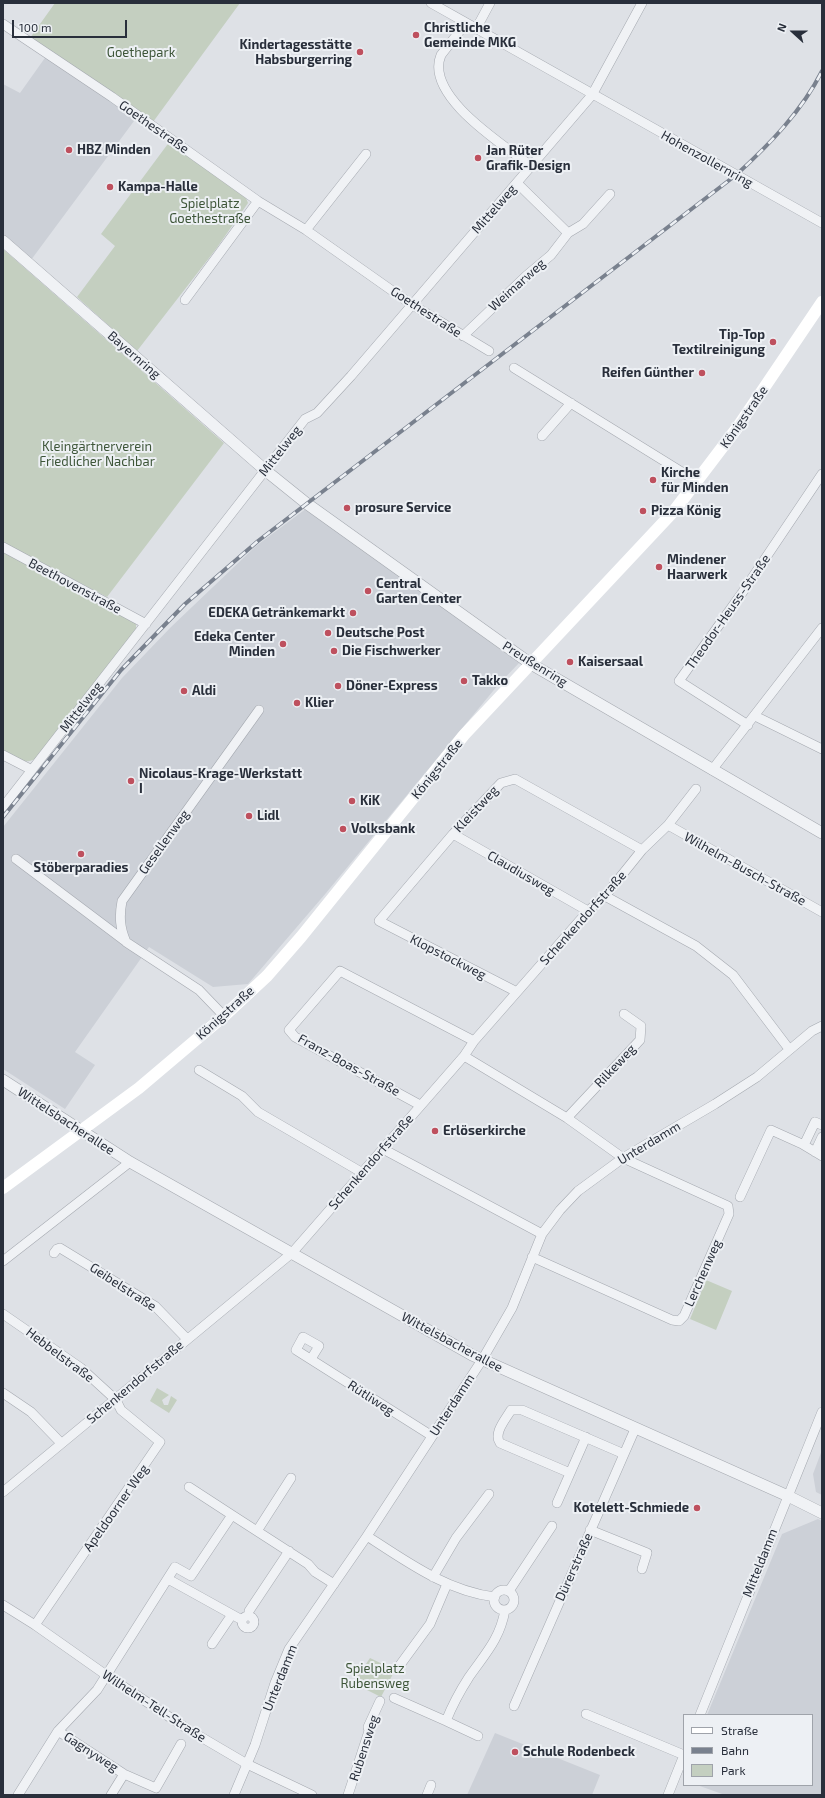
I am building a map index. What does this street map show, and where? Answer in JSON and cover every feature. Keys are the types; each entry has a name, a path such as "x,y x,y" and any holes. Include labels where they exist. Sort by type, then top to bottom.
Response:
{"main road":[{"name":"Königstraße","path":"3,1188 139,1088 224,1016 267,976 464,735 650,539 698,482 737,428 822,302"}],"street":[{"name":"Hohenzollernring","path":"431,3 592,95 822,223"},
{"path":"476,29 490,3"},
{"name":"Mittelweg","path":"3,807 305,419 317,413 592,95 642,3"},
{"path":"466,23 441,55 438,67 442,83 453,100 476,123 531,166"},
{"name":"Goethestraße","path":"3,24 112,97 258,201 306,230 411,304 489,351"},
{"path":"306,230 366,154"},
{"path":"517,183 568,233"},
{"name":"Weimarweg","path":"463,336 551,255 568,233 583,224 610,194"},
{"path":"185,300 258,201"},
{"name":"Bayernring","path":"3,241 265,470"},
{"path":"514,368 698,482"},
{"path":"542,436 571,403"},
{"name":"Preußenring","path":"265,470 312,508 531,664 822,833"},
{"name":"Theodor-Heuss-Straße","path":"748,725 679,681 742,593 822,474"},
{"name":"Beethovenstraße","path":"3,547 146,624"},
{"path":"712,770 822,628"},
{"name":"Gesellenweg","path":"126,942 119,916 122,901 259,710"},
{"path":"755,716 822,749"},
{"path":"3,755 32,770"},
{"name":"Kleistweg","path":"379,921 453,834 502,781 515,779 642,850"},
{"name":"Schenkendorfstraße","path":"3,1492 60,1443 116,1400 187,1339 292,1253 588,911 605,896 642,850 668,825 696,789"},
{"name":"Wilhelm-Busch-Straße","path":"668,825 822,912"},
{"name":"Claudiusweg","path":"453,834 588,911"},
{"path":"16,859 126,942 199,990 224,1016"},
{"path":"605,896 696,946 733,975 790,1049"},
{"name":"Klopstockweg","path":"379,921 517,992"},
{"name":"Franz-Boas-Straße","path":"420,1105 295,1037 290,1030 340,971 474,1041"},
{"name":"Rilkeweg","path":"567,1118 640,1040 640,1026 624,1014"},
{"name":"Unterdamm","path":"234,1795 247,1764 275,1683 289,1649 367,1536 482,1360 512,1308 542,1234 560,1210 578,1191 623,1158 715,1104 756,1077 812,1031 822,1026"},
{"path":"464,1056 567,1118 623,1158"},
{"path":"199,1070 242,1096 258,1112 361,1172"},
{"name":"Wittelsbacherallee","path":"3,1080 130,1162 482,1360 788,1496 822,1513"},
{"path":"804,1146 815,1122 822,1125"},
{"path":"740,1197 771,1130 819,1154 822,1137"},
{"path":"383,1149 542,1234"},
{"name":"Lerchenweg","path":"532,1257 672,1320 678,1320 684,1316 730,1210 728,1206 623,1158"},
{"name":"Wittelsbacherallee","path":"3,1261 130,1162"},
{"name":"Geibelstraße","path":"54,1253 60,1248 155,1306 187,1339"},
{"name":"Hebbelstraße","path":"3,1314 81,1368 116,1400"},
{"name":"Rütliweg","path":"311,1359 432,1436"},
{"path":"3,1393 30,1412 60,1443"},
{"name":"Apeldoorner Weg","path":"35,1625 160,1442 121,1410 116,1400"},
{"path":"570,1473 500,1443 497,1439 498,1433 511,1410 517,1409 624,1454"},
{"name":"Mitteldamm","path":"700,1714 822,1412"},
{"name":"Dürerstraße","path":"514,1706 635,1429"},
{"path":"557,1504 586,1438"},
{"path":"257,1531 291,1478"},
{"path":"189,1487 289,1551 308,1564 315,1572 334,1584"},
{"path":"433,1577 456,1538 488,1494"},
{"path":"184,1588 232,1515"},
{"path":"509,1591 552,1526"},
{"path":"590,1530 647,1553 642,1570"},
{"path":"367,1536 420,1571 448,1584 482,1596 495,1597"},
{"path":"249,1612 289,1551"},
{"path":"18,1795 58,1730 97,1690 175,1567 191,1576"},
{"path":"168,1579 231,1616 242,1620"},
{"path":"400,1665 430,1624 448,1584"},
{"path":"505,1610 495,1604 495,1597 500,1591 509,1591"},
{"path":"446,1721 459,1692 491,1648 498,1634 505,1610 512,1606 514,1602 512,1594 509,1591"},
{"name":"Wilhelm-Tell-Straße","path":"3,1605 35,1625 106,1675 189,1730 247,1764 312,1795"},
{"path":"212,1644 231,1616"},
{"path":"394,1698 478,1736"},
{"name":"Rubensweg","path":"348,1795 369,1731 368,1727 380,1702"},
{"path":"586,1714 683,1755"},
{"name":"Gagnyweg","path":"58,1730 124,1774 156,1788 181,1744"},
{"path":"668,1795 683,1758"},
{"name":"Gagnyweg","path":"111,1795 124,1774"},
{"path":"427,1795 431,1785"}],"shaded area":[{"name":"HBZ Minden","path":"47,55 137,117 31,260 3,235 3,84 20,93"},
{"path":"307,508 519,663 498,685 326,893 248,984 213,987 149,947 75,1052 95,1065 65,1109 3,1069 3,827 122,678 171,627 256,546"},
{"path":"822,1450 822,1495 816,1492 813,1474"},
{"path":"818,1519 822,1521 822,1795 725,1795 700,1786 813,1786 813,1714 707,1714 782,1534"},
{"name":"Schule Rodenbeck","path":"495,1733 600,1775 592,1795 467,1795"}],"green space":[{"name":"Goethepark","path":"55,3 240,3 153,122 30,38"},
{"name":"Spielplatz Goethestraße","path":"170,141 246,198 248,203 216,249 137,351 77,297 115,246 101,234"},
{"name":"Kleingärtnerverein Friedlicher Nachbar","path":"3,249 224,443 107,597 3,543"},
{"path":"3,550 136,624 136,629 35,759 31,761 19,760 3,754"},
{"path":"706,1280 732,1291 716,1330 690,1319"},
{"path":"157,1388 169,1395 162,1400 164,1405 168,1405 171,1396 177,1400 169,1413 150,1401"},
{"name":"Spielplatz Rubensweg","path":"370,1658 395,1670 381,1697 353,1683"}],"railway":[{"path":"3,817 121,670 185,604 258,541 736,175 761,152 795,114 814,86 822,71"}],"place":[{"name":"Christliche Gemeinde MKG","path":"416,35"},
{"name":"Kindertagesstätte Habsburgerring","path":"360,52"},
{"name":"HBZ Minden","path":"69,150"},
{"name":"Jan Rüter Grafik-Design","path":"478,158"},
{"name":"Kampa-Halle","path":"110,187"},
{"name":"Tip-Top Textilreinigung","path":"773,342"},
{"name":"Reifen Günther","path":"702,373"},
{"name":"Kirche für Minden","path":"653,480"},
{"name":"prosure Service","path":"347,508"},
{"name":"Pizza König","path":"643,511"},
{"name":"Mindener Haarwerk","path":"659,567"},
{"name":"Central Garten Center","path":"368,591"},
{"name":"EDEKA Getränkemarkt","path":"353,613"},
{"name":"Deutsche Post","path":"328,633"},
{"name":"Edeka Center Minden","path":"283,644"},
{"name":"Die Fischwerker","path":"334,651"},
{"name":"Kaisersaal","path":"570,662"},
{"name":"Takko","path":"464,681"},
{"name":"Döner-Express","path":"338,686"},
{"name":"Aldi","path":"184,691"},
{"name":"Klier","path":"297,703"},
{"name":"Nicolaus-Krage-Werkstatt I","path":"131,781"},
{"name":"KiK","path":"352,801"},
{"name":"Lidl","path":"249,816"},
{"name":"Volksbank","path":"343,829"},
{"name":"Stöberparadies","path":"81,854"},
{"name":"Erlöserkirche","path":"435,1131"},
{"name":"Kotelett-Schmiede","path":"697,1508"},
{"name":"Schule Rodenbeck","path":"515,1752"}]}
